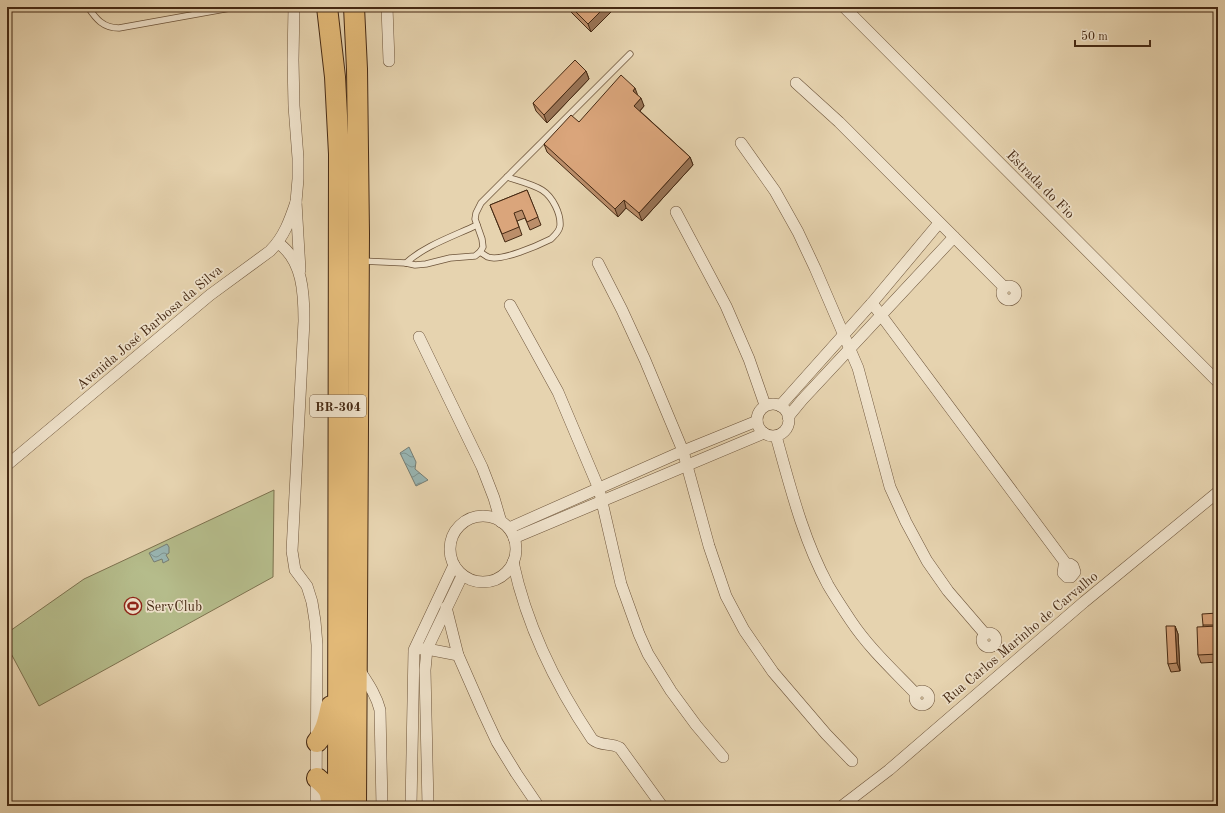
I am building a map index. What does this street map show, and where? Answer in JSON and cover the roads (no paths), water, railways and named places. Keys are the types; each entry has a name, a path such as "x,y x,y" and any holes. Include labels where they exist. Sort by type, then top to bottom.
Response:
{"highway":[{"name":"BR-304","path":"327,7 335,77 339,154 338,806"},
{"name":"BR-304","path":"354,7 357,69 359,260 356,806"},
{"path":"317,746 327,725 334,694 339,684"},
{"path":"317,773 330,793 331,806"}],"street":[{"path":"294,7 294,106 298,158 296,202 304,321 292,551 295,570 304,581 309,592 315,621 317,645 316,806"},
{"path":"387,7 389,61"},
{"name":"Estrada do Fio","path":"844,7 1218,382"},
{"path":"796,83 839,122 1004,287"},
{"path":"741,143 775,191 794,225 844,334 858,368 890,487 906,522 927,561 948,591 985,634"},
{"name":"Avenida José Barbosa da Silva","path":"7,465 210,295 270,251 278,243 290,221 296,202"},
{"path":"676,212 726,306 749,359 765,406"},
{"path":"780,406 872,303 940,223"},
{"path":"788,416 954,237"},
{"path":"278,243 288,252 294,261 301,281"},
{"path":"598,263 645,360 683,451 709,546 726,596 744,630 772,672 826,734 852,761"},
{"path":"872,303 1067,565"},
{"path":"510,305 558,392 599,489 621,584 648,654 671,691 696,725 723,757"},
{"path":"419,337 482,467 516,548 515,558 511,567 495,580 484,582 472,581 462,576 450,558 452,537 458,527 466,520 476,516 487,516 497,519 508,530"},
{"path":"776,404 780,406 786,410 788,416 786,429 776,436 764,433 760,429 757,421 758,414 765,406 776,404"},
{"path":"508,530 683,451 757,421"},
{"path":"508,530 601,500 764,433"},
{"path":"776,436 810,546 828,584 851,622 870,647 916,694"},
{"name":"Rua Carlos Marinho de Carvalho","path":"842,806 889,770 1084,602 1218,492"},
{"path":"513,562 535,634 546,660 572,710 596,743 616,745 620,748 662,806"},
{"path":"411,806 414,650 454,565"},
{"path":"428,806 425,670 427,649 462,576"},
{"path":"446,607 458,656 497,742 537,804"},
{"path":"414,650 427,649 458,656"},
{"path":"357,666 376,696 380,710 382,806"},
{"path":"317,746 338,759 317,773"}],"lane":[{"path":"88,7 99,22 109,27 119,28 236,7"},
{"path":"359,260 415,265 450,258 475,256 480,252 483,246 475,219 478,208 630,54"},
{"path":"480,252 488,257 506,257 551,239 557,234 560,226 556,208 551,199 544,192 535,186 507,177"},
{"path":"406,263 422,251 477,225"}],"water":[{"path":"409,447 416,462 415,469 428,480 416,486 400,453"},
{"path":"167,544 169,547 169,553 166,555 169,560 163,563 162,559 154,562 149,553"}],"place":[{"name":"ServClub","path":"133,606"}]}
